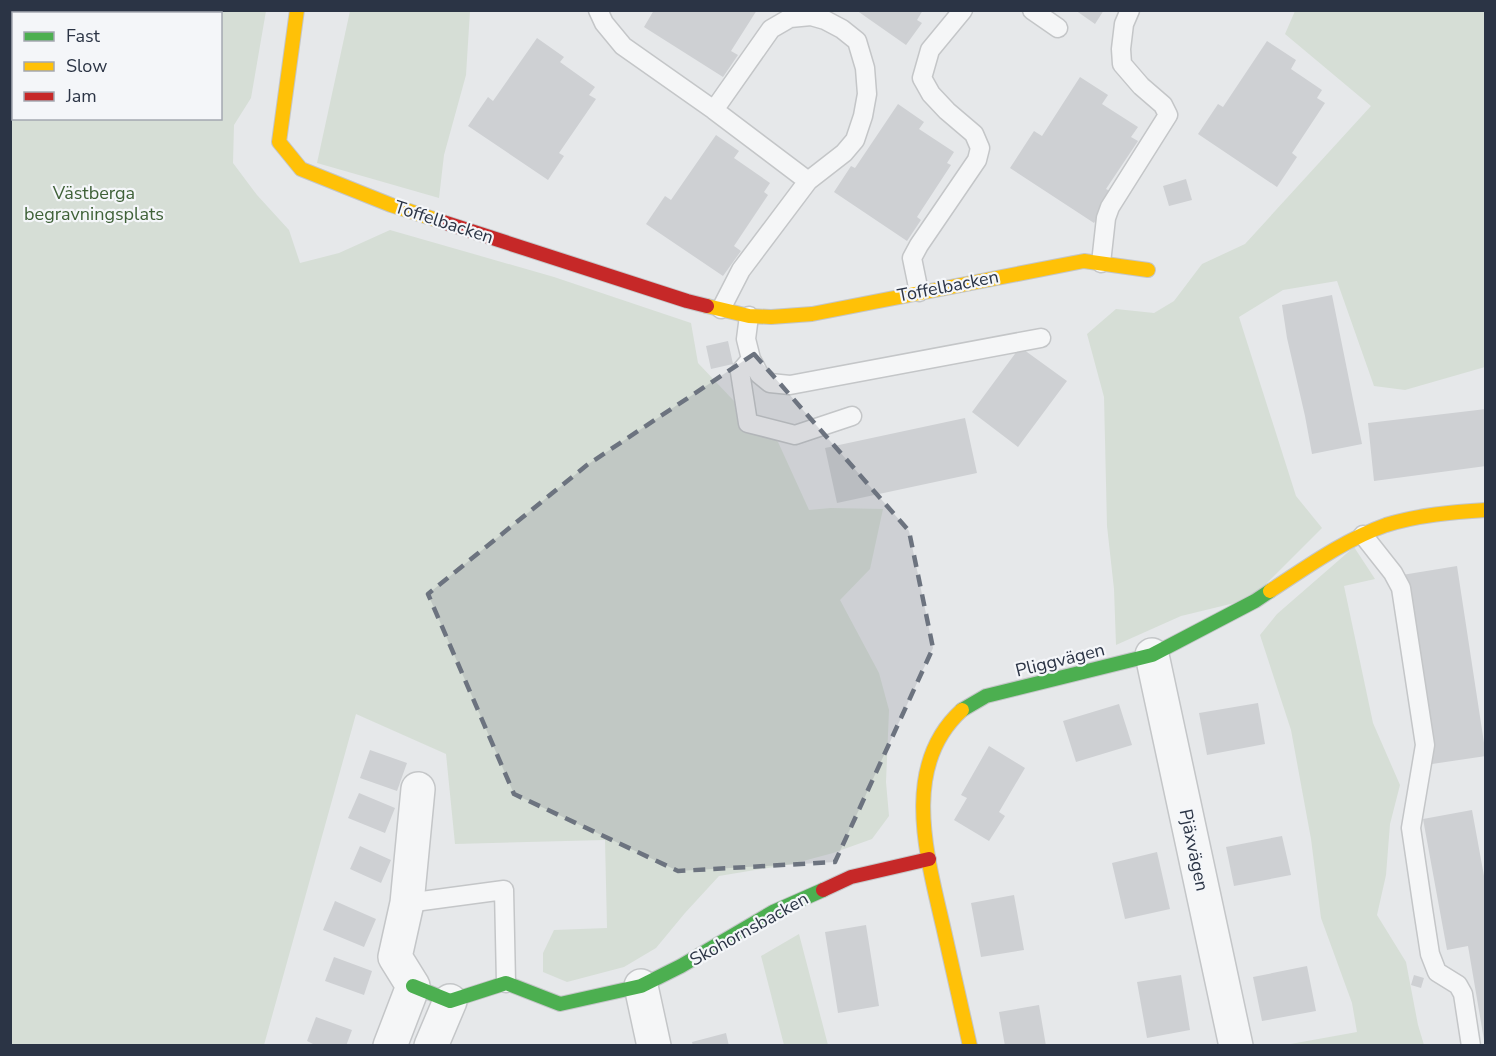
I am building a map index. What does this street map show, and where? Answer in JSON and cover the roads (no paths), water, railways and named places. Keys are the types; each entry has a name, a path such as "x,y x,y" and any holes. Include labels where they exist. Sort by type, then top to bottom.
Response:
{"street":[{"name":"Toffelbacken","path":"297,10 279,142 301,169 391,205 687,301 749,316 771,317 812,314 1058,264 1084,261 1148,270"},
{"name":"Pliggvägen","path":"970,1046 931,876 923,816 924,788 929,763 940,738 953,720 966,708 986,696 1152,655 1255,601 1327,554 1387,525 1441,513 1485,510"},
{"name":"Pjäxvägen","path":"1152,655 1236,1046"},
{"path":"418,789 407,903 395,957 413,986 450,1001 506,983"},
{"name":"Skohornsbacken","path":"506,983 560,1004 641,986 681,966 773,912 851,877 929,859"},
{"path":"390,1046 413,986"},
{"path":"641,986 654,1046"},
{"path":"430,1046 450,1001"}],"lane":[{"path":"598,10 604,23 623,46 714,110 808,181"},
{"path":"919,292 912,258 977,160 980,148 974,134 947,111 931,94 921,78 930,51 963,10"},
{"path":"1032,10 1058,28"},
{"path":"1101,263 1106,218 1110,207 1168,115 1163,105 1141,86 1122,64 1124,24 1130,10"},
{"path":"714,110 771,28 790,18 811,16 825,20 842,29 857,41 865,68 867,94 855,140 844,153 808,181 741,270 721,309"},
{"path":"749,316 746,339 751,359 759,374 770,383 790,385 1041,338"},
{"path":"751,359 740,372 748,423 795,435 852,416"},
{"path":"1363,535 1393,573 1401,588 1425,745 1411,828 1430,954 1437,972 1458,985 1463,994 1471,1046"},
{"path":"407,903 504,890 506,983"}],"park label":[{"name":"Västberga begravningsplats","path":"94,203"}]}
